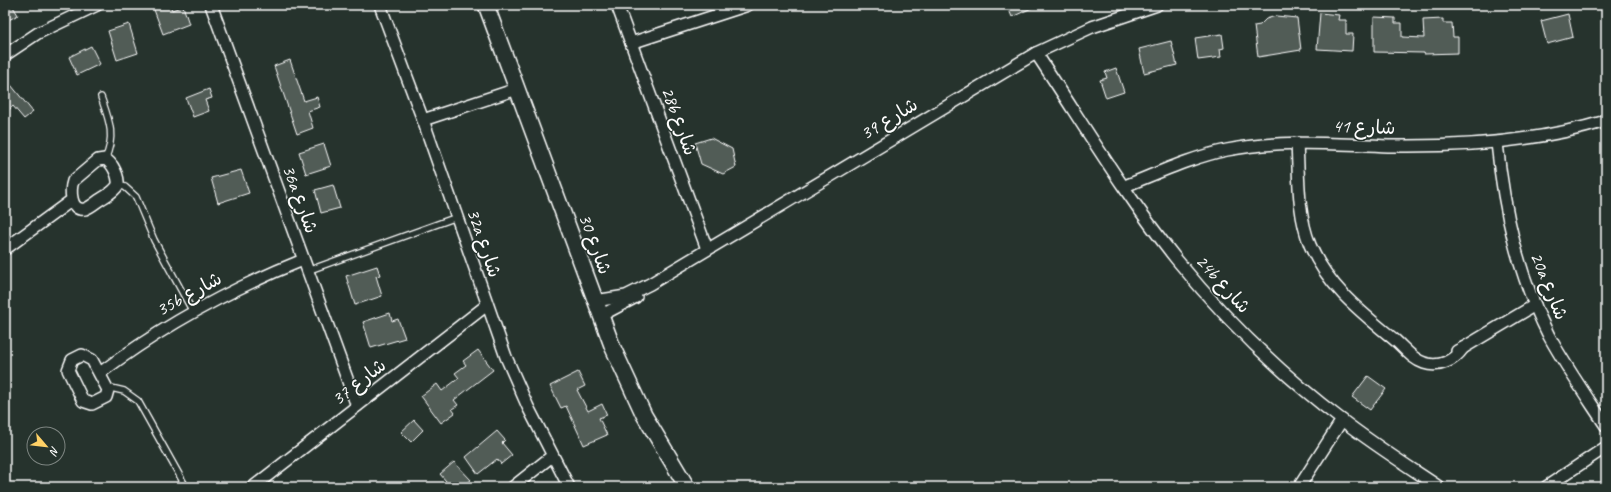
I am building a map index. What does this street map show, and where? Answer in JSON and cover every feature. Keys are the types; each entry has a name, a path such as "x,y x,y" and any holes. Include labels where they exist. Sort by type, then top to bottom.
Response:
{"street":[{"path":"5,55 38,33 97,5"},
{"name":"36a شارع","path":"211,5 357,406"},
{"name":"32a شارع","path":"380,5 423,120 506,357 552,456 569,487"},
{"name":"شارع 30","path":"486,5 600,316 628,382 644,415 687,487"},
{"name":"28b شارع","path":"617,5 707,250"},
{"path":"631,43 748,5"},
{"name":"شارع 39","path":"595,301 626,296 650,284 1036,53 1092,27 1157,5"},
{"name":"24b شارع","path":"1036,53 1125,186 1178,260 1218,306 1272,361 1342,420 1439,487"},
{"path":"423,120 517,89"},
{"name":"شارع 41","path":"1125,186 1192,160 1227,150 1297,143 1429,146 1498,143 1559,133 1606,121"},
{"path":"1297,143 1300,203 1304,224 1318,262 1342,295 1406,350 1433,359 1446,357 1535,306"},
{"name":"20a شارع","path":"1498,143 1501,177 1511,236 1535,306 1564,361 1606,426"},
{"path":"105,159 111,163 118,185 113,191 85,209 77,207 72,200 72,184 75,178 98,160 105,159"},
{"path":"5,249 72,200"},
{"name":"35b شارع","path":"100,373 145,341 192,312 247,284 303,260"},
{"name":"شارع 39","path":"600,316 632,300 650,284"},
{"name":"شارع 37","path":"253,487 487,305"},
{"path":"77,356 88,356 100,373 108,387 108,394 103,399 92,404 85,404 70,375 69,364 77,356"},
{"path":"1299,487 1342,420"},
{"path":"1546,487 1606,447"},
{"path":"513,487 552,456"}],"lane":[{"path":"101,97 112,131 110,150 105,159"},
{"path":"118,185 125,188 136,197 154,240 192,312"},
{"path":"307,271 456,217"},
{"path":"108,387 124,391 138,401 186,487"}],"building":[{"path":"5,5 12,5 18,15 5,22"},
{"path":"159,5 170,5 172,10 183,6 189,24 163,34 153,7"},
{"path":"1007,5 1038,5 1012,17"},
{"path":"1320,13 1339,15 1338,20 1346,20 1346,34 1353,34 1352,51 1317,49"},
{"path":"1568,14 1573,37 1547,44 1541,21"},
{"path":"1276,16 1297,18 1301,50 1258,57 1254,26 1260,25 1266,19"},
{"path":"1374,17 1395,18 1395,23 1402,23 1402,37 1424,38 1423,20 1443,19 1443,23 1452,23 1453,37 1458,37 1458,53 1424,54 1374,52"},
{"path":"129,24 138,53 117,60 108,31"},
{"path":"1222,34 1224,48 1220,49 1221,57 1198,60 1195,38"},
{"path":"1171,41 1177,65 1144,73 1139,49"},
{"path":"91,46 100,64 77,75 69,57"},
{"path":"290,60 304,101 317,97 320,107 308,111 313,128 297,134 274,66"},
{"path":"1116,68 1124,92 1106,98 1100,80 1107,78 1105,72"},
{"path":"11,85 33,112 24,119 13,106 5,113 5,90"},
{"path":"209,89 212,98 205,100 209,111 193,117 186,98"},
{"path":"711,138 732,149 736,167 723,174 701,164 695,143"},
{"path":"324,144 331,166 306,174 299,152"},
{"path":"241,170 249,193 218,203 211,178"},
{"path":"333,185 340,208 321,213 315,190"},
{"path":"377,266 380,275 376,276 382,296 355,305 346,276"},
{"path":"390,313 392,321 398,319 405,338 371,348 363,322"},
{"path":"478,350 493,370 454,400 458,405 452,409 455,413 441,423 421,396 437,384 442,391 459,378 455,373 466,365 463,361"},
{"path":"578,372 585,386 577,390 588,411 602,404 607,415 599,418 607,435 584,445 566,406 561,408 550,386"},
{"path":"1368,376 1386,389 1370,410 1352,397"},
{"path":"414,420 423,430 411,442 401,432"},
{"path":"497,431 505,440 502,443 512,455 501,464 497,459 478,474 466,457"},
{"path":"454,462 471,480 463,487 451,487 440,474"}]}
